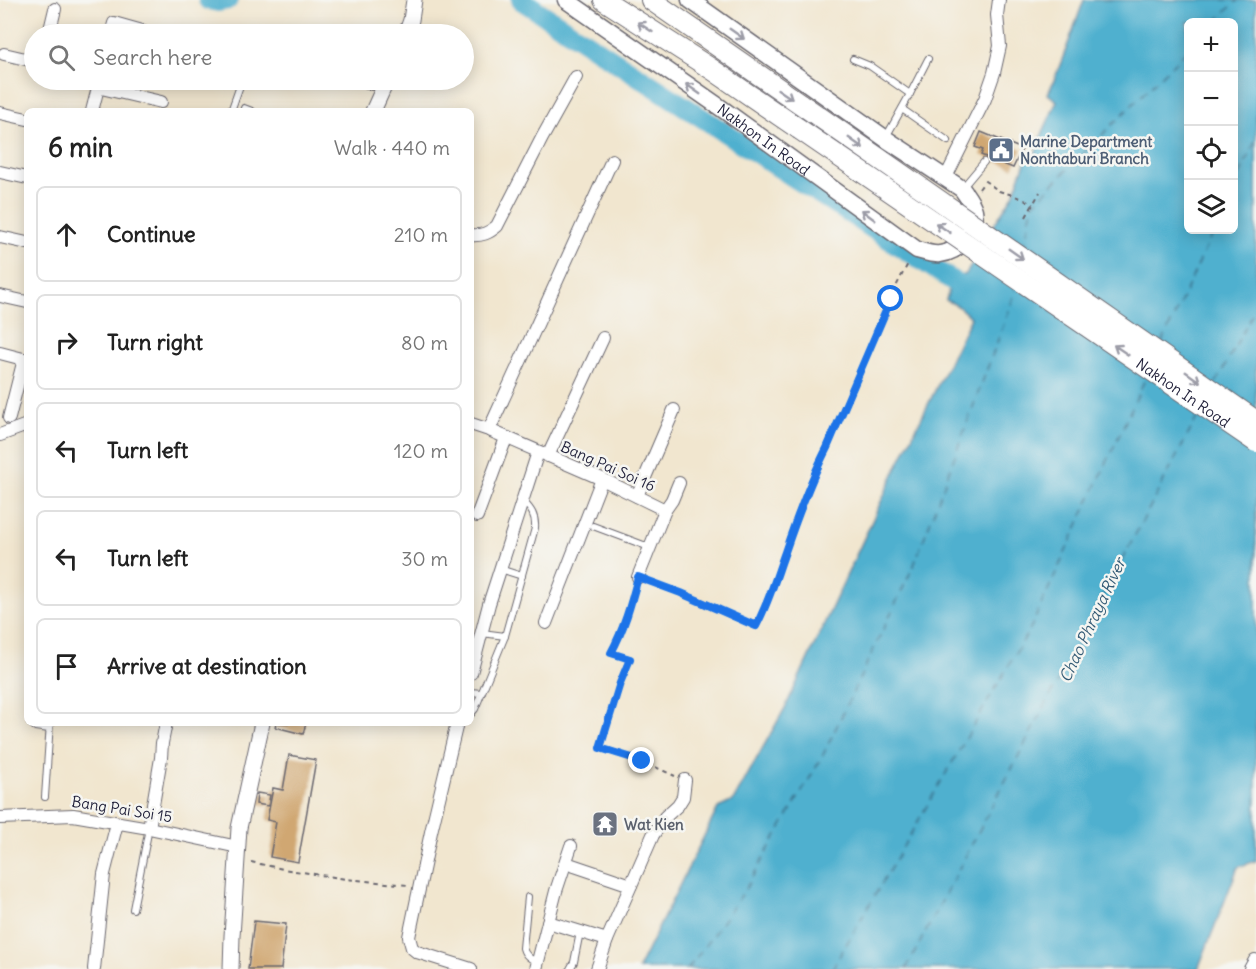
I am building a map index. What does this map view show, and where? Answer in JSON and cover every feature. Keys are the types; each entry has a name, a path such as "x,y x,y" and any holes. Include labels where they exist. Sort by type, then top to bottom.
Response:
{"main road":[{"name":"Nakhon In Road","path":"566,0 721,108 917,250 938,255 948,253 962,244 970,233 974,219 974,210 966,195"},
{"name":"Nakhon In Road","path":"604,0 713,70 1256,442"},
{"name":"Nakhon In Road","path":"651,0 1256,421"},
{"path":"690,0 886,139 946,177 966,195"}],"street":[{"path":"410,24 414,0"},
{"path":"946,177 985,99 994,73 1000,46 997,15 999,0"},
{"path":"51,24 55,9"},
{"path":"4,54 24,59"},
{"path":"474,236 489,233 497,226 576,76"},
{"path":"93,108 97,90"},
{"path":"122,90 161,102"},
{"path":"374,108 382,90"},
{"path":"0,113 24,118"},
{"path":"489,430 612,160"},
{"path":"0,172 24,177"},
{"path":"0,237 24,242"},
{"path":"0,296 24,301"},
{"path":"474,662 522,500 603,338"},
{"path":"0,353 24,359"},
{"path":"9,418 24,366"},
{"path":"637,496 674,410"},
{"name":"Bang Pai Soi 16","path":"474,425 602,479 665,510 638,577"},
{"path":"0,435 24,427"},
{"path":"477,516 506,438"},
{"path":"546,623 602,479"},
{"path":"665,510 679,483"},
{"path":"149,828 165,726"},
{"path":"231,969 239,828 261,726"},
{"path":"455,726 409,938 412,948 417,952 471,969"},
{"path":"597,969 607,940 653,835 665,817 678,806 682,797 681,778"},
{"name":"Bang Pai Soi 15","path":"0,818 74,815 149,828 237,853"},
{"path":"94,969 104,874 117,823"},
{"path":"537,966 571,846"},
{"path":"566,863 631,885"},
{"path":"548,922 607,940"}],"lane":[{"path":"853,59 870,66 910,94"},
{"path":"886,139 928,59"},
{"path":"232,108 238,90"},
{"path":"902,109 948,141"},
{"path":"966,195 984,162"},
{"path":"474,710 505,636 535,528 536,520 532,510 522,500"},
{"path":"593,526 649,547"},
{"path":"500,569 522,576"},
{"path":"481,633 505,636"},
{"path":"474,692 481,693"},
{"path":"33,726 49,726 45,797"},
{"path":"133,909 149,828"},
{"path":"528,897 523,948 537,966"},
{"path":"570,969 574,963 580,932"}],"path":[{"path":"966,195 985,181 999,191 1033,204"},
{"path":"1026,217 1040,192"},
{"path":"681,778 642,761 600,748 620,683 630,659 611,653 618,642 629,613 638,577 756,626 765,609 817,468 870,343 908,262"},
{"path":"237,853 283,869 420,887"}],"water":[{"name":"Chao Phraya River","path":"1084,0 1256,0 1256,861 1238,867 1198,969 638,969 718,808 733,801 785,708 899,463 971,318 958,306 946,300 951,281 966,274 1013,195 1027,157 1034,157 1057,101 1048,94"}],"building":[{"name":"Marine Department Nonthaburi Branch","path":"981,132 1022,149 1013,168 981,155 983,150 975,147"},
{"path":"275,726 305,726 303,734"},
{"path":"289,755 316,760 298,862 270,857 276,822 267,820 273,788 283,790"},
{"path":"257,793 270,795 268,806 256,804"},
{"path":"254,921 286,924 281,969 248,969"}],"waterway":[{"path":"208,0 218,2 228,0"},
{"path":"521,0 973,294"}],"ferry route":[{"path":"1219,18 1238,0"},
{"path":"1024,246 1033,204 1184,53"},
{"path":"1238,180 1256,139"},
{"path":"1162,343 1212,234"},
{"path":"688,969 743,893 822,757 914,565 1015,289"},
{"path":"1216,383 1256,307"},
{"path":"832,969 1031,627 1146,377"},
{"path":"906,969 1199,414"}],"place":[{"name":"Marine Department Nonthaburi Branch","path":"1001,150"},
{"name":"Wat Kien","path":"605,824"}],"route":[{"path":"642,761 600,748 620,683 630,659 611,653 618,642 629,613 638,577 756,626 765,609 817,468 891,299"}]}
